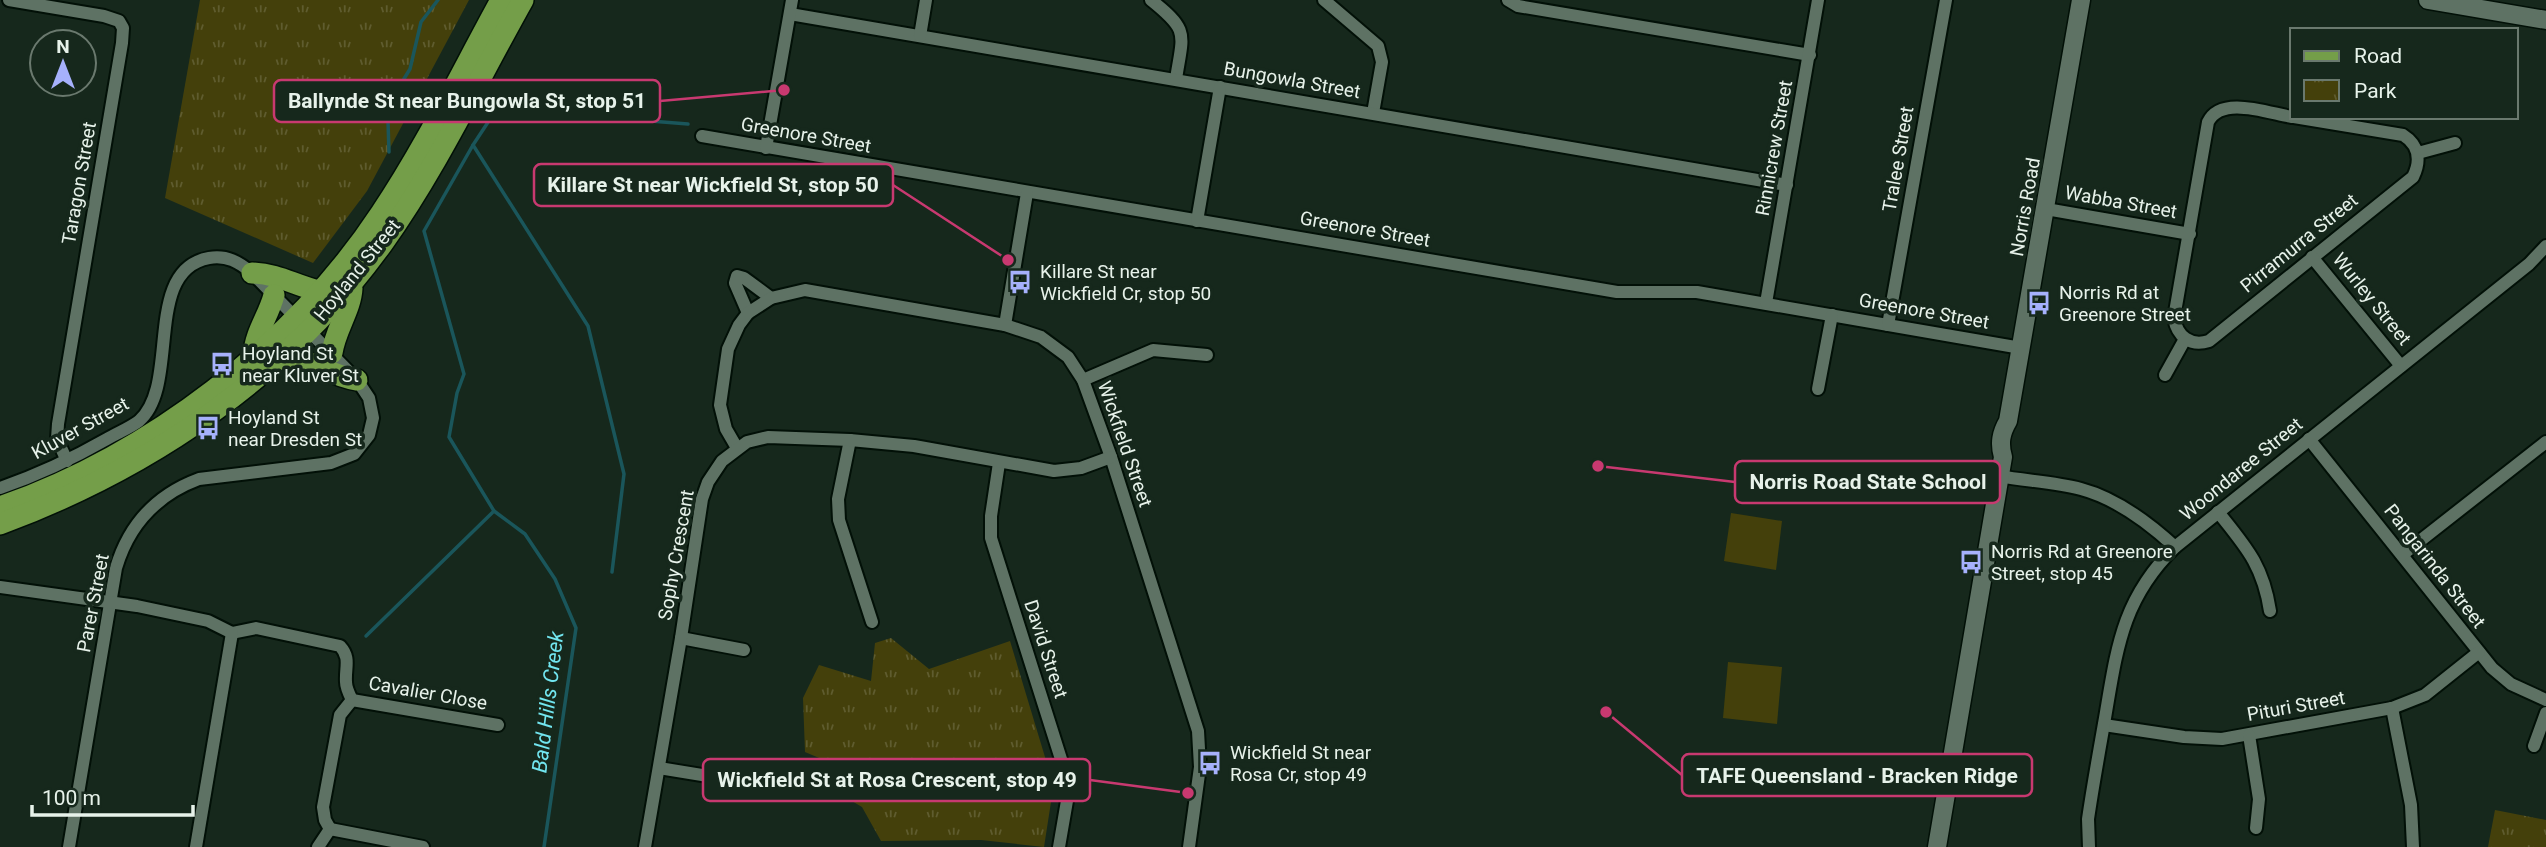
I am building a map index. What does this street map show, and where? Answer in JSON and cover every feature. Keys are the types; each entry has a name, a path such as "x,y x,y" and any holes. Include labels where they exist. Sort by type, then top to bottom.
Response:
{"main road":[{"name":"Hoyland Street","path":"0,524 85,488 159,449 223,406 282,355 319,291 381,214 501,0"},
{"name":"Hoyland Street","path":"0,507 65,481 127,448 191,407 254,355 302,323 352,282 383,243 415,194 523,0"},
{"name":"Norris Road","path":"1937,847 2003,457 2000,447 2002,431 2008,421 2081,0"},
{"path":"2428,0 2546,20"},
{"path":"252,273 273,274 296,285 319,291"},
{"path":"332,353 337,330 352,298 352,282"},
{"path":"254,355 255,343 274,295"},
{"path":"282,355 303,360 341,377 357,380"}],"street":[{"name":"Taragon Street","path":"9,0 104,16 119,21 123,28 58,424 57,439 66,461"},
{"path":"766,148 792,0"},
{"path":"920,36 926,0"},
{"path":"1151,0 1176,20 1183,37 1176,79"},
{"path":"1324,0 1378,46 1382,62 1373,113"},
{"path":"1508,0 1518,6 1810,55"},
{"name":"Rinnicrew Street","path":"1766,303 1818,0"},
{"name":"Tralee Street","path":"1888,325 1946,0"},
{"name":"Bungowla Street","path":"790,14 1787,185"},
{"path":"1197,221 1220,87"},
{"path":"2165,375 2185,339 2179,334 2174,318 2208,122 2214,105 2290,116"},
{"path":"2305,119 2403,135 2410,139 2418,153 2455,143"},
{"name":"Greenore Street","path":"702,136 1617,292 1690,291 2021,348"},
{"name":"Pirramurra Street","path":"2185,339 2193,343 2209,341 2413,177 2418,153"},
{"path":"1005,325 1027,192"},
{"name":"Wabba Street","path":"2046,209 2190,234"},
{"name":"Woondaree Street","path":"2089,847 2088,819 2116,654 2131,605 2144,582 2175,547 2529,264 2546,246"},
{"name":"Wurley Street","path":"2312,257 2401,366"},
{"name":"Kluver Street","path":"0,488 66,461 140,420 154,400 171,296 179,278 187,268 197,262 219,258 239,262 302,323"},
{"path":"748,313 735,283 737,276 744,278 771,298"},
{"name":"Wickfield Street","path":"737,448 726,429 720,405 728,349 748,313 771,298 805,290 1005,325 1041,337 1068,357 1083,380 1111,457 1198,731 1200,767 1189,847"},
{"path":"1818,389 1832,315"},
{"name":"Parer Street","path":"69,847 116,568 125,543 139,520 169,493 184,485 215,476 331,463 354,454 369,435 373,418 369,398 357,380 302,323"},
{"path":"1083,380 1153,350 1207,355"},
{"path":"737,448 747,442 768,438 850,440 914,446 1054,471 1081,468 1111,457"},
{"name":"Pangarinda Street","path":"2309,439 2500,676 2526,692 2546,700"},
{"path":"850,440 838,499 839,520 872,622"},
{"path":"2402,555 2546,442"},
{"name":"Sophy Crescent","path":"645,847 702,499 708,482 718,467 737,448"},
{"name":"David Street","path":"999,463 991,516 991,538 1067,778 1068,795 1059,847"},
{"path":"1999,476 2093,493 2122,508 2175,547"},
{"path":"2218,512 2256,561 2270,611"},
{"path":"0,587 137,606 208,621 232,633 256,628 340,646 346,653 346,682 352,700 340,715 323,807 325,820 330,829 423,847"},
{"path":"196,847 232,633"},
{"path":"681,638 744,650"},
{"name":"Pituri Street","path":"2104,724 2207,740 2249,735 2392,708 2425,695 2479,652"},
{"name":"Cavalier Close","path":"352,700 498,725"},
{"path":"2392,708 2411,805 2413,847"},
{"path":"2534,746 2546,713"},
{"path":"2249,735 2259,799 2256,828"},
{"path":"659,768 769,786 791,786 805,780"},
{"path":"318,847 330,829"}],"green space":[{"path":"200,0 469,0 367,191 313,263 165,198"},
{"path":"1731,513 1782,521 1776,570 1724,561"},
{"path":"891,638 929,669 1010,641 1053,789 1044,847 981,840 881,841 862,807 828,787 824,760 805,752 803,698 819,665 871,681 875,643"},
{"path":"1728,662 1782,667 1777,724 1723,718"},
{"path":"2495,810 2546,820 2546,847 2488,847"}],"waterway":[{"name":"Bald Hills Creek","path":"389,152 388,122 394,95 410,69 421,22 438,0"},
{"name":"Bald Hills Creek","path":"544,847 576,628 555,579 525,534 494,511 449,437 457,393 464,374 424,231 473,145 502,101 574,115 688,124"},
{"path":"473,145 588,326 624,474 612,572"},
{"path":"366,636 494,511"}],"place":[{"name":"Ballynde St near Bungowla St, stop 51","path":"784,90"},
{"name":"Killare St near Wickfield St, stop 50","path":"1008,260"},
{"name":"Killare St near Wickfield Cr, stop 50","path":"1020,282"},
{"name":"Norris Rd at Greenore Street","path":"2039,303"},
{"name":"Hoyland St near Kluver St","path":"222,364"},
{"name":"Hoyland St near Dresden St","path":"208,428"},
{"name":"Norris Road State School","path":"1598,466"},
{"name":"Norris Rd at Greenore Street, stop 45","path":"1971,562"},
{"name":"TAFE Queensland - Bracken Ridge","path":"1606,712"},
{"name":"Wickfield St near Rosa Cr, stop 49","path":"1210,763"},
{"name":"Wickfield St at Rosa Crescent, stop 49","path":"1188,793"}]}
